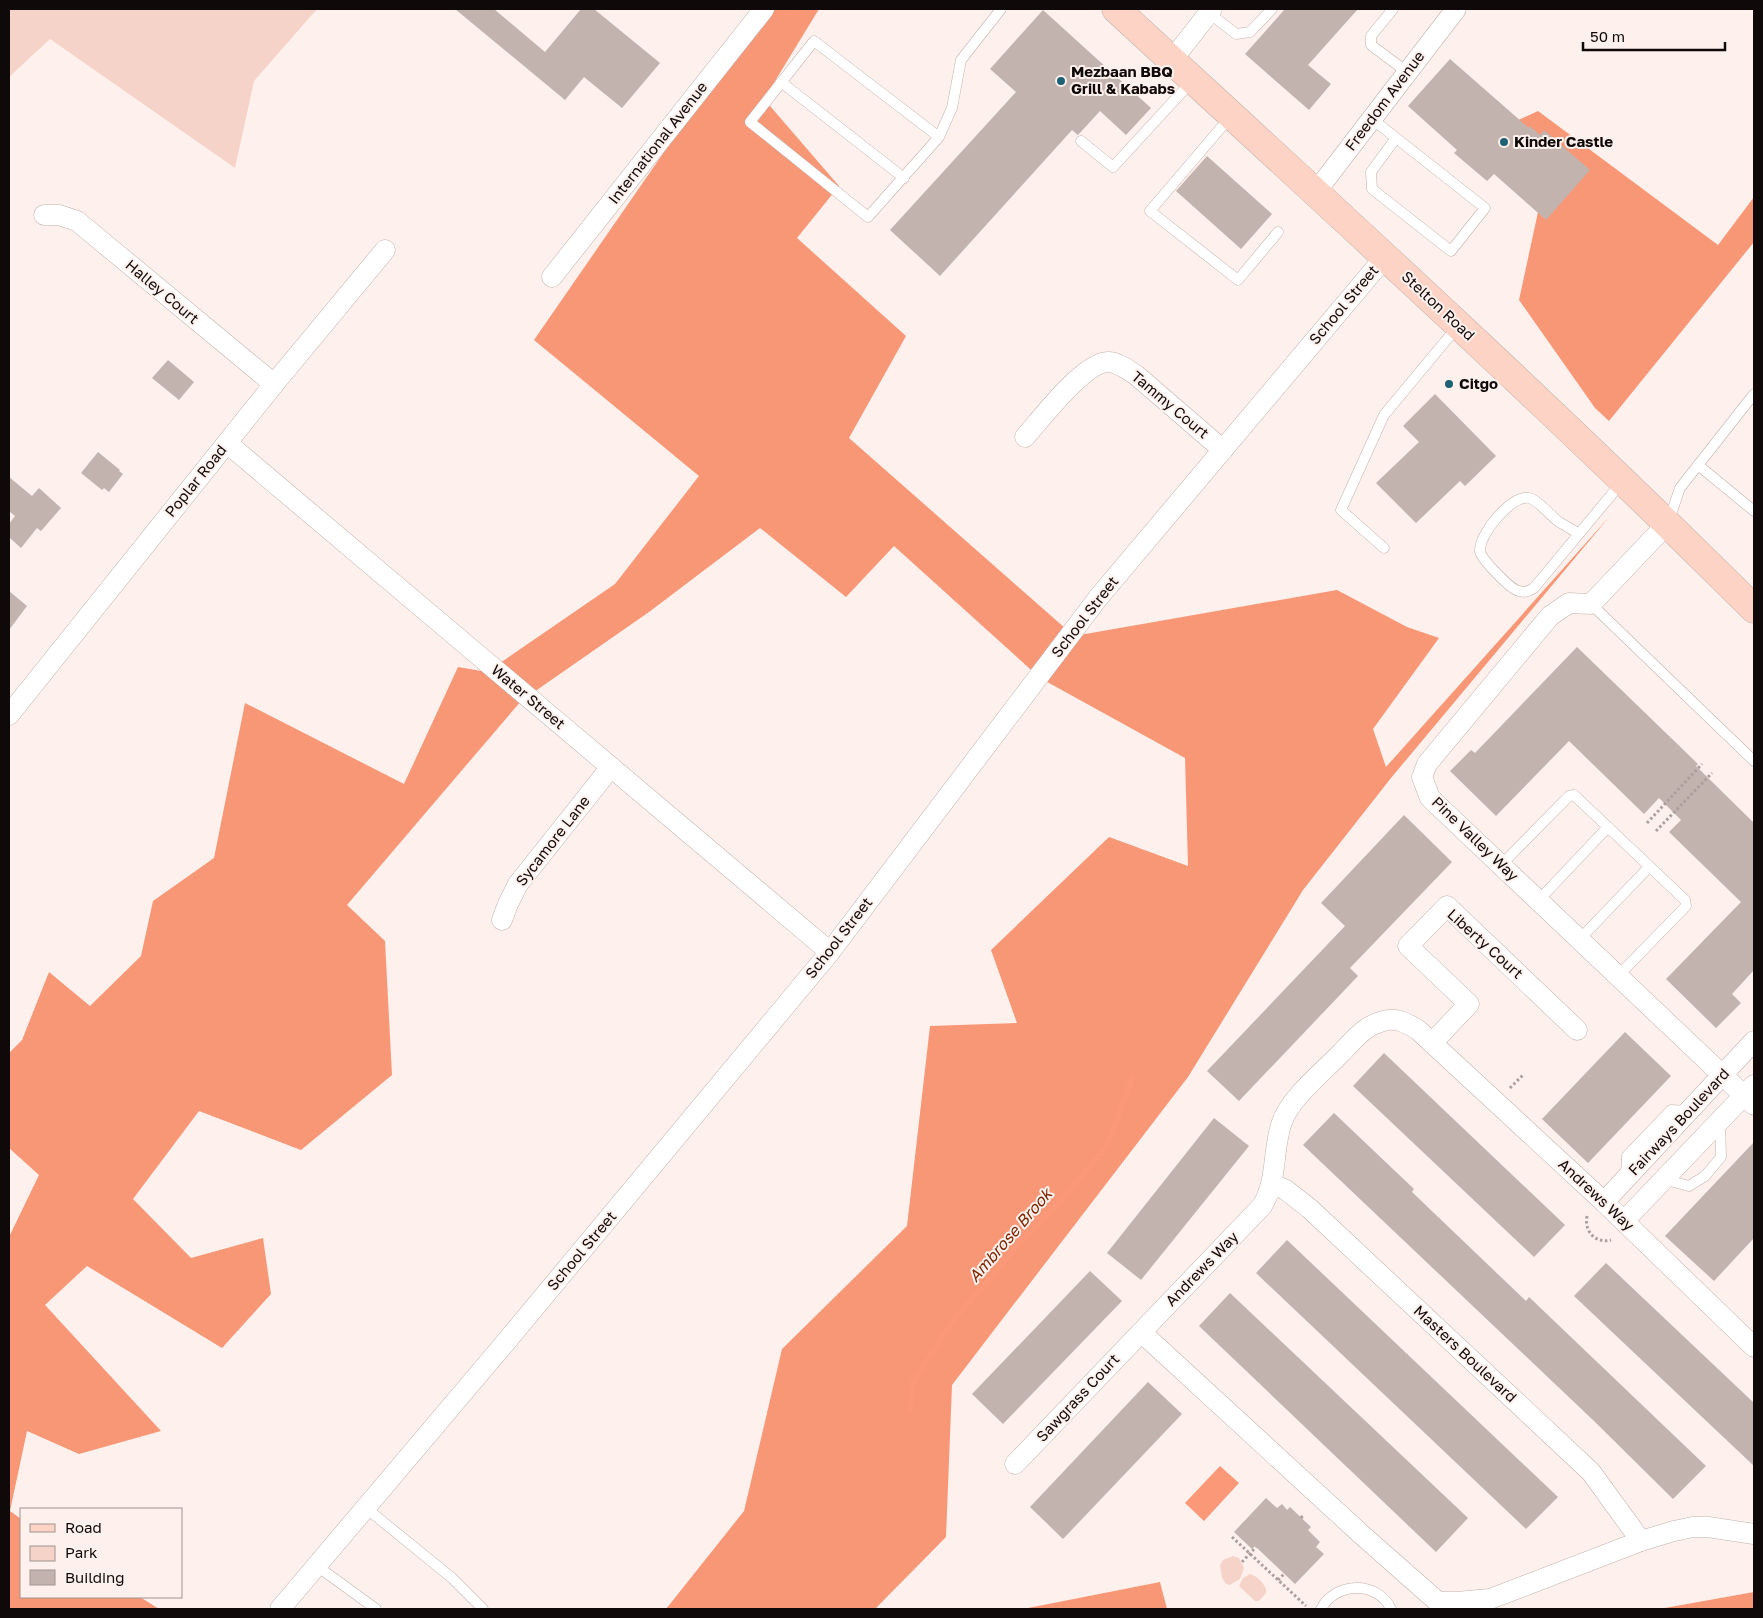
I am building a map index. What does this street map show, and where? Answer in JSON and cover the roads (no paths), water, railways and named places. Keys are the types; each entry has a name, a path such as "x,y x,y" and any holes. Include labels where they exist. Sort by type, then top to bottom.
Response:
{"main road":[{"name":"Stelton Road","path":"1116,9 1459,325 1668,524 1754,609"}],"street":[{"name":"International Avenue","path":"552,277 764,9"},
{"name":"Freedom Avenue","path":"1315,193 1456,9"},
{"path":"1172,60 1211,11"},
{"name":"Halley Court","path":"44,214 59,215 77,221 274,384"},
{"name":"Poplar Road","path":"9,714 226,443 385,250"},
{"name":"School Street","path":"280,1609 511,1336 830,952 1098,598 1385,257"},
{"name":"Tammy Court","path":"1025,437 1081,374 1094,366 1108,362 1122,366 1136,375 1223,450"},
{"name":"Water Street","path":"226,443 830,952"},
{"path":"1591,604 1668,524"},
{"name":"Pine Valley Way","path":"1591,604 1569,603 1550,616 1427,764 1422,777 1430,798 1441,809 1722,1076 1751,1095"},
{"name":"Sycamore Lane","path":"502,920 518,884 611,767"},
{"name":"Liberty Court","path":"1432,1043 1469,1004 1408,946 1447,906 1577,1030"},
{"name":"Andrews Way","path":"1141,1332 1262,1206 1269,1195 1272,1184 1277,1138 1282,1120 1294,1100 1364,1029 1385,1020 1396,1020 1412,1026 1432,1043 1604,1202 1754,1347"},
{"name":"Fairways Boulevard","path":"1604,1202 1754,1041"},
{"name":"Fairways Boulevard","path":"1624,1221 1720,1120 1751,1095"},
{"name":"Masters Boulevard","path":"1272,1184 1286,1190 1309,1208 1591,1472 1641,1541"},
{"path":"1141,1332 1436,1605 1490,1599 1641,1541 1674,1531 1693,1527 1708,1527 1754,1534"},
{"name":"Sawgrass Court","path":"1015,1464 1141,1332"}],"lane":[{"path":"939,136 814,41 750,122 868,217 939,136 952,108 961,60 1001,9"},
{"path":"1211,11 1236,34 1250,32 1272,9"},
{"path":"1393,9 1371,36 1371,45 1407,72"},
{"path":"1081,141 1113,167 1193,80"},
{"path":"781,82 904,178"},
{"path":"1232,116 1150,211 1238,280 1278,232"},
{"path":"1372,119 1396,138 1484,208 1451,251 1372,189 1371,172 1396,138"},
{"path":"1384,548 1341,510 1384,415 1459,325"},
{"path":"1668,524 1680,488 1754,394"},
{"path":"1698,466 1754,512"},
{"path":"1579,534 1558,521 1533,499 1523,498 1506,508 1484,535 1480,551 1483,559 1514,590 1526,592 1539,585 1623,481"},
{"path":"1591,604 1754,761"},
{"path":"1501,865 1569,796 1574,795 1685,900 1686,906 1618,976"},
{"path":"1538,901 1608,827"},
{"path":"1579,940 1649,867"},
{"path":"1663,1179 1689,1186 1705,1176 1721,1157 1720,1120"},
{"path":"366,1508 452,1578 483,1609"},
{"path":"316,1566 376,1609"},
{"path":"1320,1609 1324,1602 1333,1594 1357,1587 1370,1590 1380,1596 1391,1609"}],"waterway":[{"name":"Ambrose Brook","path":"910,1410 913,1382 954,1319 1018,1244 1057,1205 1107,1146 1132,1079"}],"place":[{"name":"Mezbaan BBQ Grill & Kababs","path":"1061,81"},
{"name":"Kinder Castle","path":"1504,142"},
{"name":"Citgo","path":"1449,384"}]}
